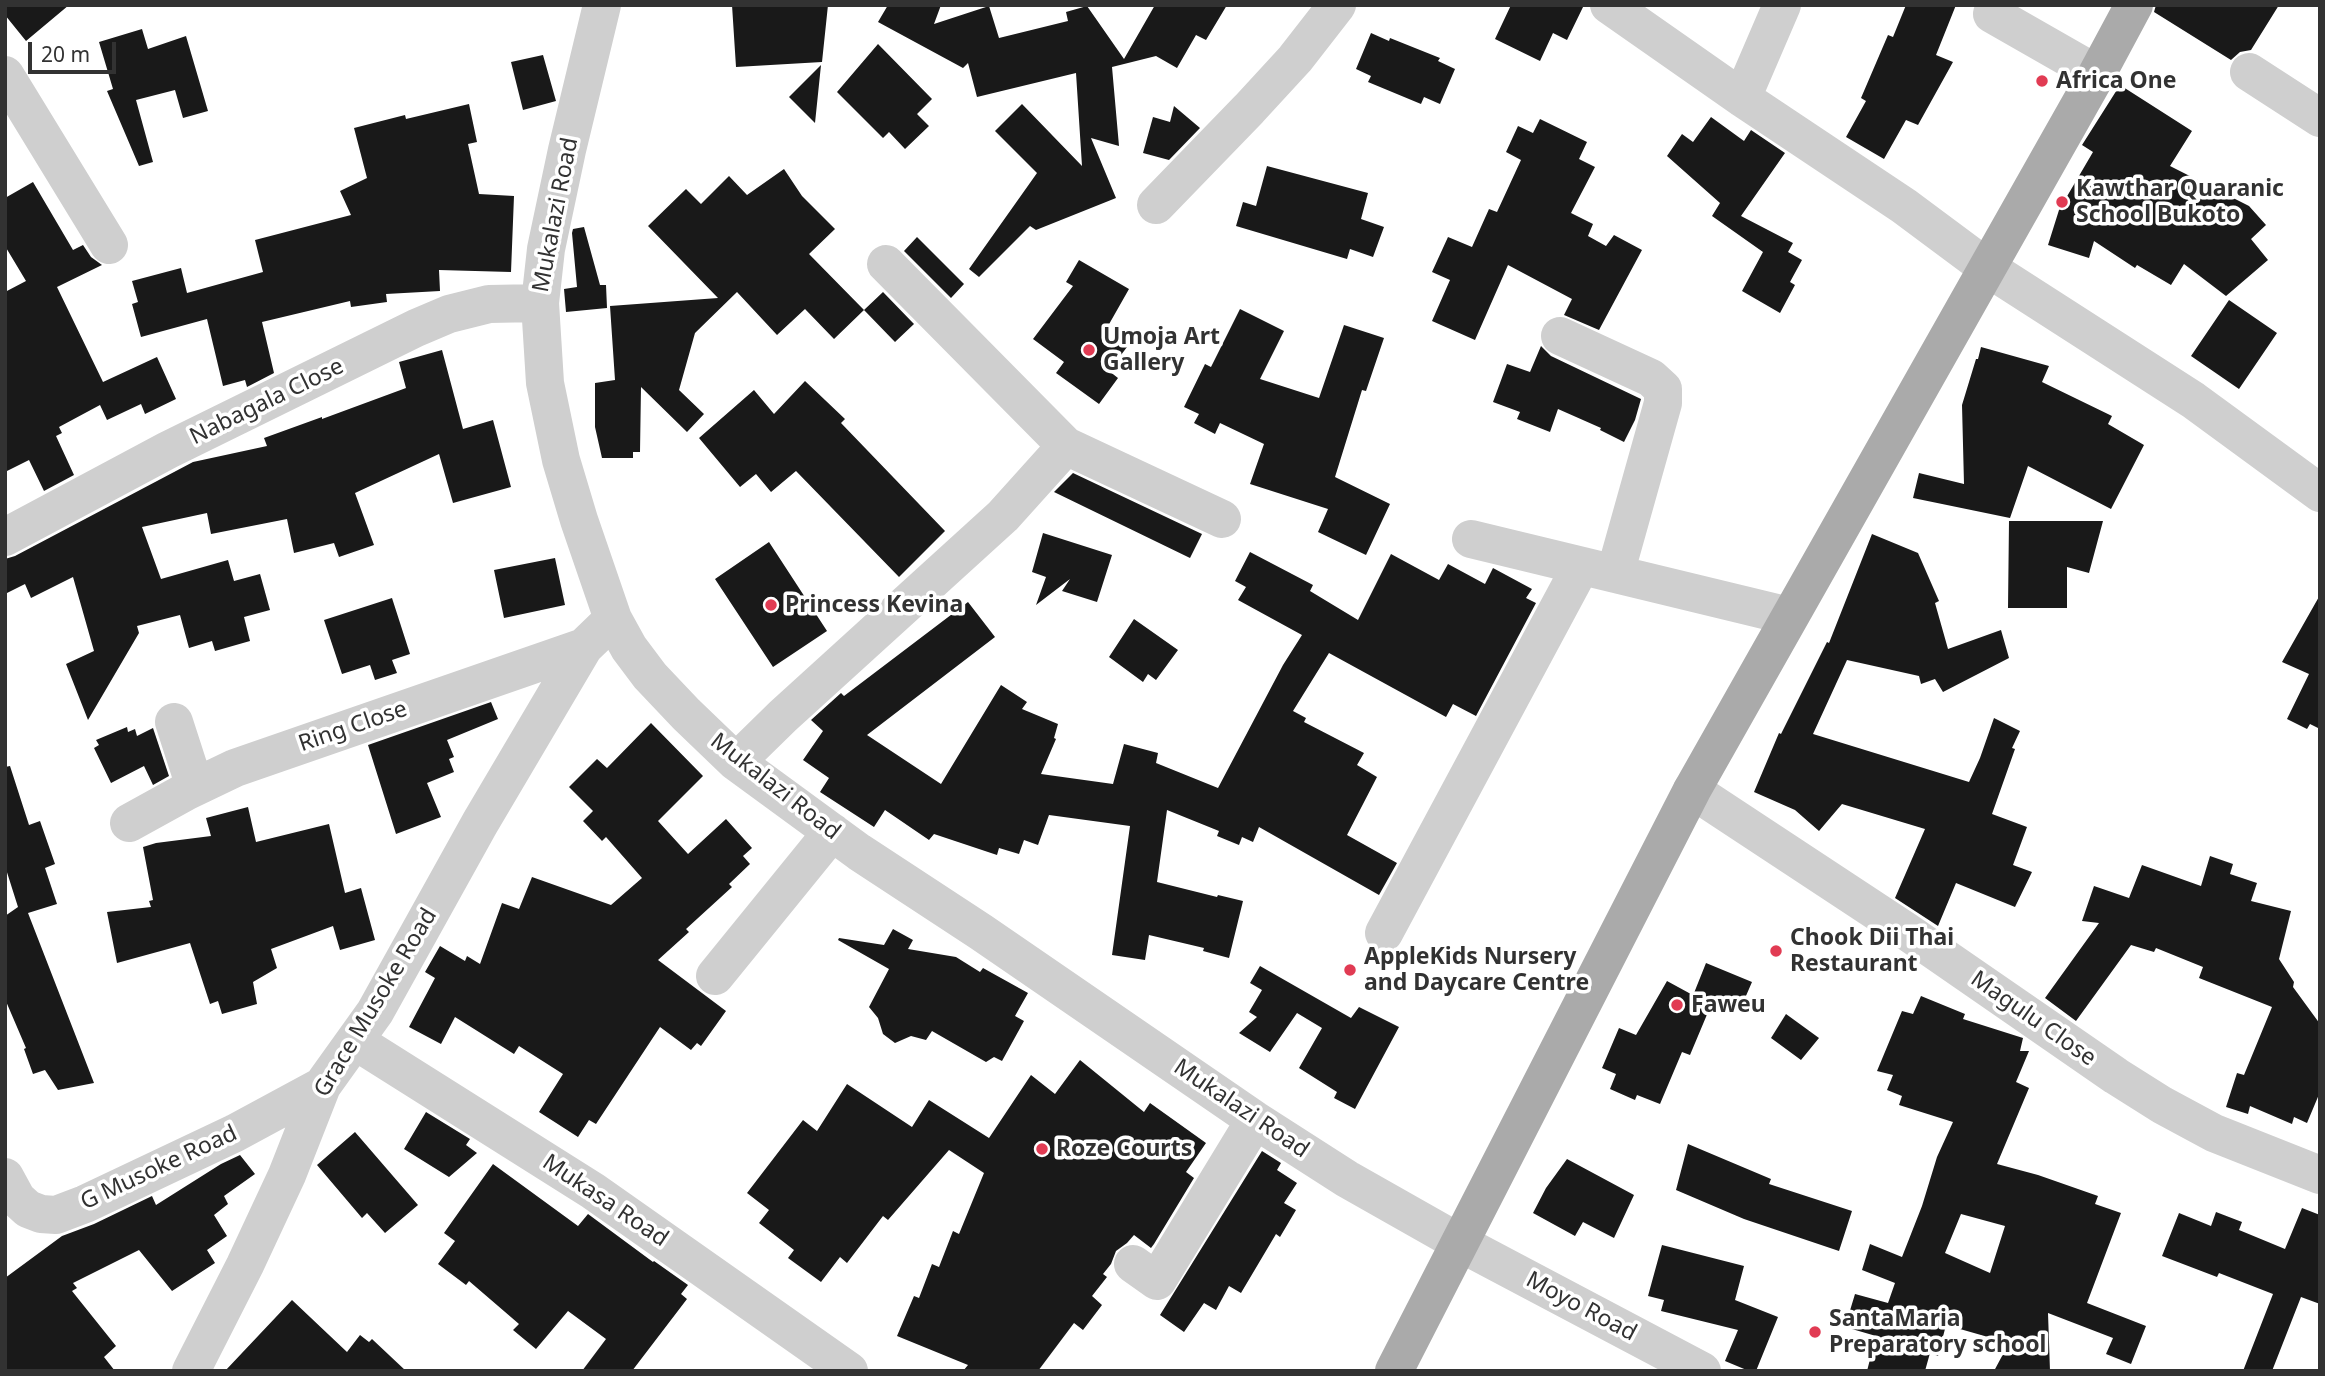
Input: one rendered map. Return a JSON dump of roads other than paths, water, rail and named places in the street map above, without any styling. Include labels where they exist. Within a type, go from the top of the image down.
[{"type":"main road","points":[[1394,1371],[1692,790],[2134,5]]},
{"type":"street","name":"Mukalazi Road","points":[[602,5],[546,249],[540,303],[545,383],[561,460],[613,619],[629,648],[650,676],[686,715],[736,762],[832,832],[1255,1121],[1347,1179],[1460,1242]]},
{"type":"street","points":[[1156,205],[1295,59],[1337,5]]},
{"type":"street","points":[[1609,5],[1904,206],[1986,267],[2193,400],[2320,493]]},
{"type":"street","points":[[1742,98],[1782,5]]},
{"type":"street","points":[[1993,14],[2097,74]]},
{"type":"street","points":[[2249,72],[2320,118]]},
{"type":"street","points":[[5,75],[15,114],[50,145],[109,245]]},
{"type":"street","points":[[886,264],[1066,446],[1222,519]]},
{"type":"street","name":"Nabagala Close","points":[[5,537],[167,450],[416,328],[449,314],[489,304],[540,303]]},
{"type":"street","points":[[1384,933],[1598,570],[1663,403],[1663,389],[1651,378],[1560,336]]},
{"type":"street","points":[[736,762],[1003,516],[1066,446]]},
{"type":"street","points":[[1471,539],[1789,616]]},
{"type":"street","name":"Grace Musoke Road","points":[[191,1370],[282,1186],[322,1086],[400,971],[480,823],[584,647],[613,619]]},
{"type":"street","name":"Ring Close","points":[[129,823],[195,787],[261,759],[584,647]]},
{"type":"street","points":[[174,722],[195,787]]},
{"type":"street","name":"Magulu Close","points":[[1692,790],[2162,1105],[2214,1133],[2320,1175]]},
{"type":"street","points":[[715,976],[832,832]]},
{"type":"street","name":"Mukasa Road","points":[[355,1041],[593,1191],[849,1371]]},
{"type":"street","name":"G Musoke Road","points":[[7,1183],[17,1199],[28,1209],[41,1214],[56,1215],[235,1133],[322,1086]]},
{"type":"street","points":[[1133,1264],[1157,1281],[1255,1121]]},
{"type":"street","name":"Moyo Road","points":[[1460,1242],[1702,1371]]},
{"type":"place","name":"Africa One","points":[[2042,81]]},
{"type":"place","name":"Kawthar Quaranic School Bukoto","points":[[2062,202]]},
{"type":"place","name":"Umoja Art Gallery","points":[[1089,350]]},
{"type":"place","name":"Princess Kevina","points":[[771,605]]},
{"type":"place","name":"Chook Dii Thai Restaurant","points":[[1776,951]]},
{"type":"place","name":"AppleKids Nursery and Daycare Centre","points":[[1350,970]]},
{"type":"place","name":"Faweu","points":[[1677,1005]]},
{"type":"place","name":"Roze Courts","points":[[1042,1149]]},
{"type":"place","name":"SantaMaria Preparatory school","points":[[1815,1332]]}]
